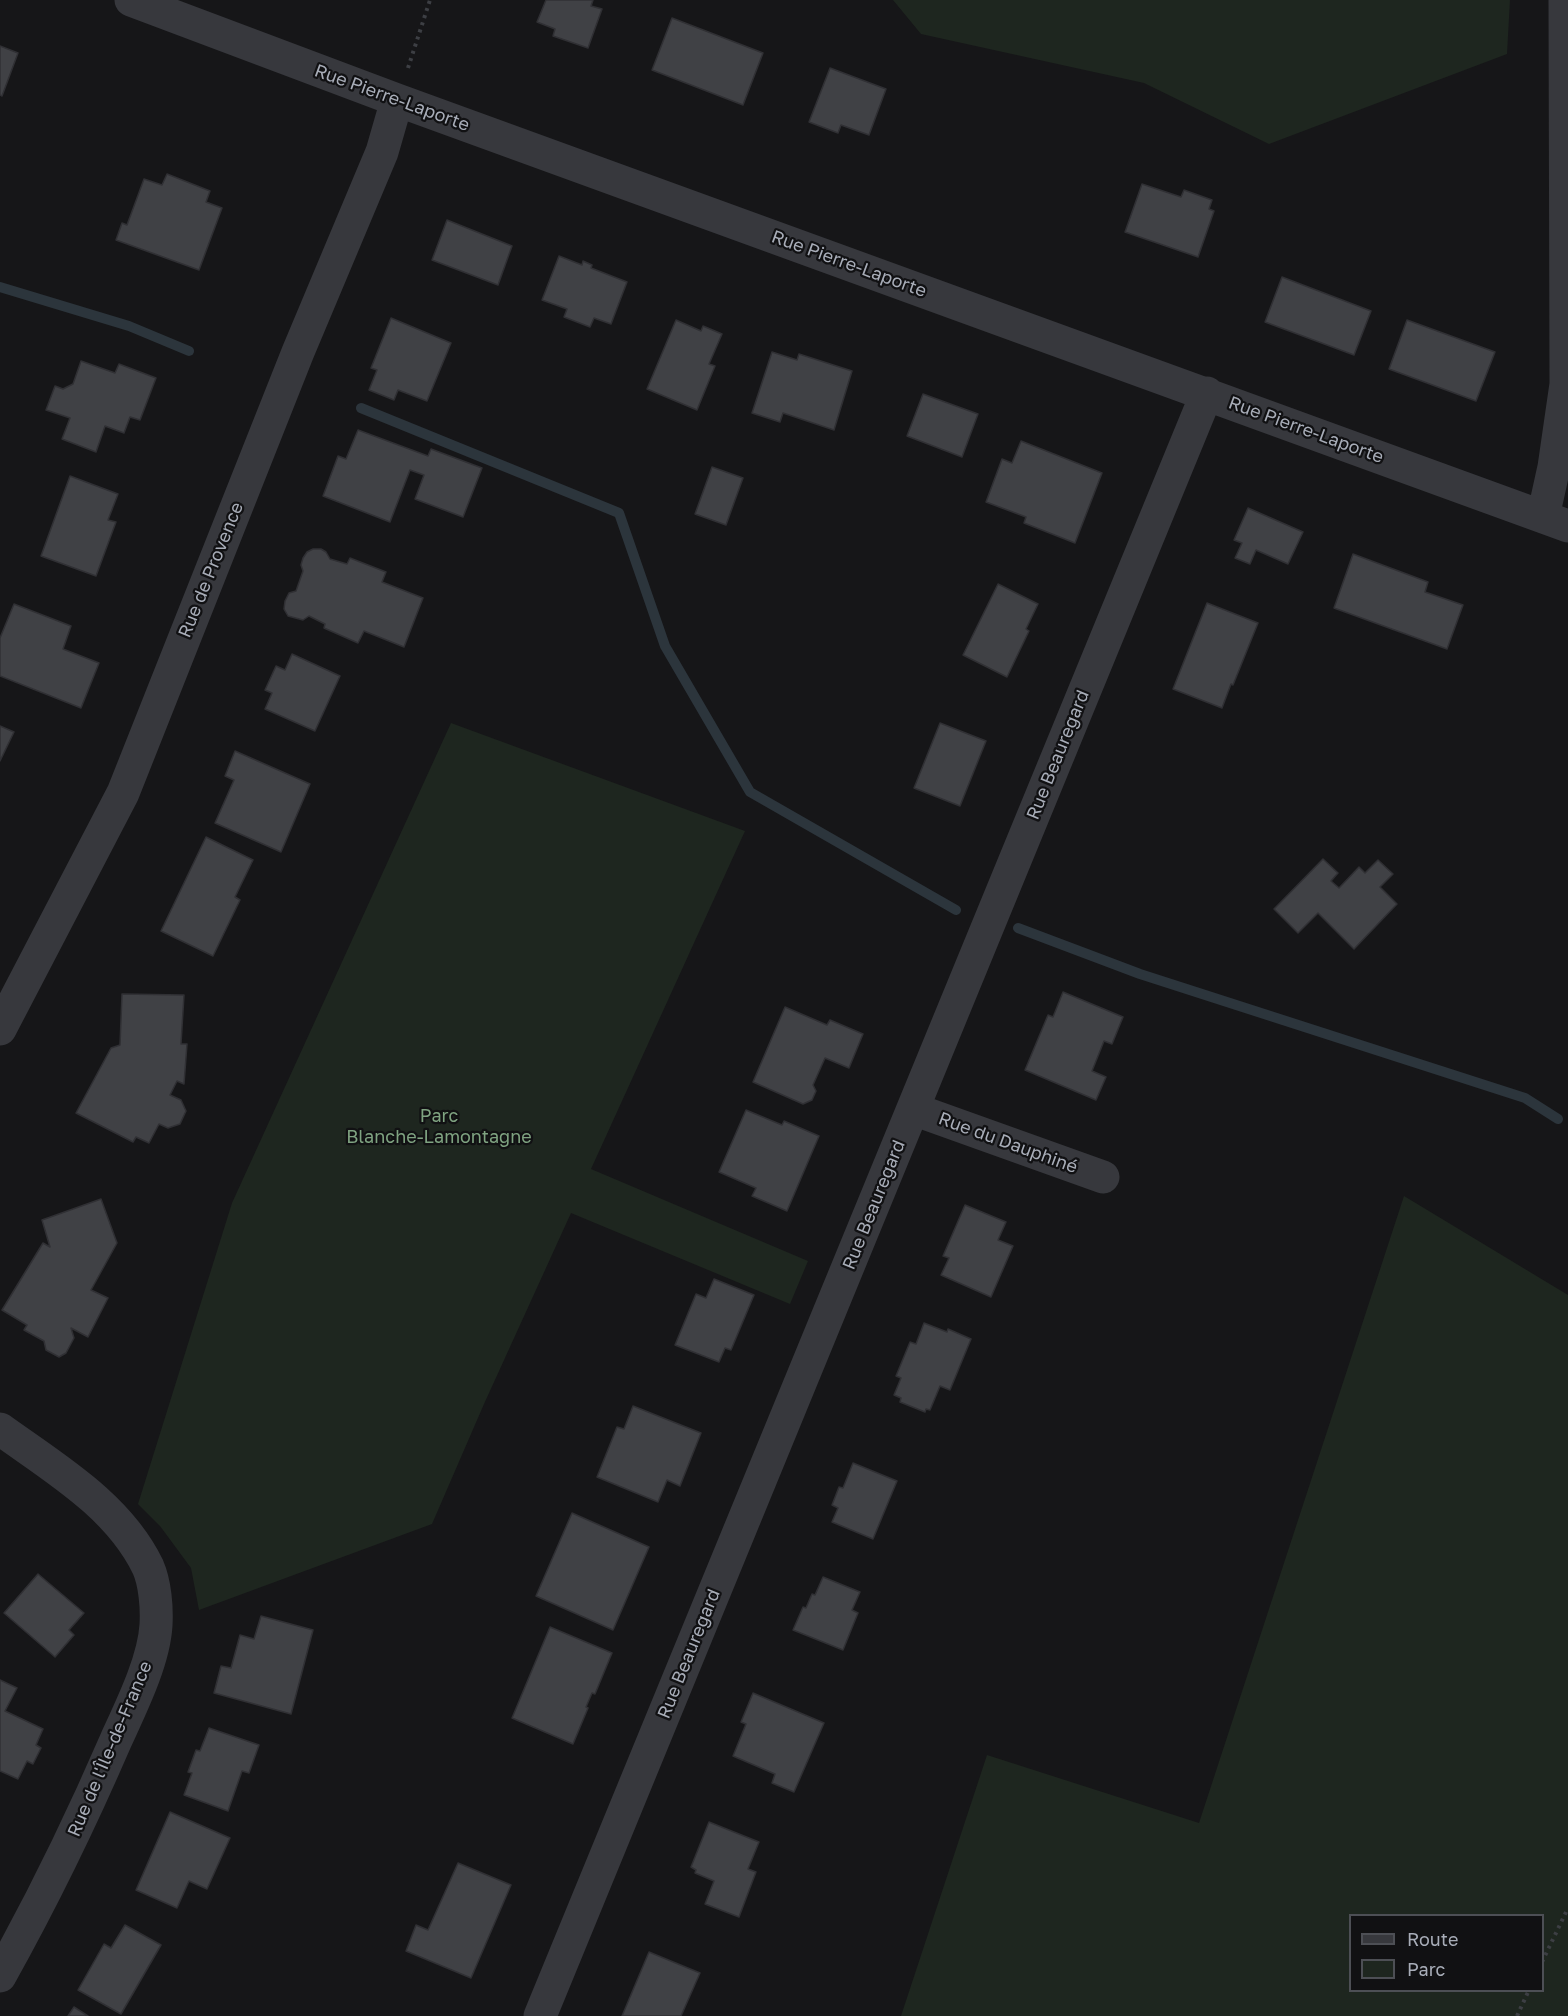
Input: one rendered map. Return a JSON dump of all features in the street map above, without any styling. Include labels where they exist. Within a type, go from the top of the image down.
[{"type":"street","name":"Rue Pierre-Laporte","points":[[131,0],[397,100],[1555,521]]},
{"type":"street","points":[[1555,521],[1554,467],[1566,384],[1565,0]]},
{"type":"street","name":"Rue de Provence","points":[[0,1029],[123,793],[294,363],[382,152],[397,100]]},
{"type":"street","name":"Rue Beauregard","points":[[540,2016],[1208,393]]},
{"type":"street","name":"Rue du Dauphiné","points":[[913,1109],[1103,1177]]},
{"type":"street","name":"Rue de l'Île-de-France","points":[[0,1429],[89,1494],[128,1534],[148,1567],[153,1582],[156,1625],[147,1667],[78,1827],[0,1976]]},
{"type":"path","points":[[397,100],[430,0]]},
{"type":"path","points":[[1544,1958],[1568,1908]]},
{"type":"path","points":[[1517,2016],[1528,1992]]},
{"type":"green space","points":[[893,0],[1510,0],[1507,54],[1269,144],[1144,83],[921,34]]},
{"type":"green space","name":"Parc Blanche-Lamontagne","points":[[451,723],[745,831],[591,1169],[808,1261],[790,1304],[571,1213],[432,1524],[199,1610],[191,1568],[160,1526],[138,1504],[232,1203]]},
{"type":"green space","points":[[1404,1196],[1568,1295],[1568,2016],[901,2016],[987,1755],[1199,1823]]},
{"type":"building","points":[[546,0],[593,0],[591,6],[602,9],[588,48],[553,36],[555,29],[537,22]]},
{"type":"building","points":[[672,18],[763,53],[743,105],[652,70]]},
{"type":"building","points":[[0,46],[18,53],[2,96],[0,95]]},
{"type":"building","points":[[830,68],[886,89],[869,135],[841,125],[838,133],[809,122]]},
{"type":"building","points":[[167,174],[210,191],[206,202],[222,208],[199,270],[116,240],[122,223],[127,225],[144,179],[162,185]]},
{"type":"building","points":[[1142,184],[1181,197],[1184,190],[1212,200],[1209,209],[1214,211],[1198,257],[1125,232]]},
{"type":"building","points":[[447,220],[512,246],[498,285],[432,260]]},
{"type":"building","points":[[559,256],[582,265],[583,261],[592,265],[591,268],[627,282],[611,324],[594,318],[590,327],[564,317],[567,309],[542,300]]},
{"type":"building","points":[[1282,277],[1371,311],[1354,355],[1265,322]]},
{"type":"building","points":[[391,318],[451,343],[427,401],[398,390],[394,400],[369,390],[377,370],[371,368]]},
{"type":"building","points":[[676,320],[701,331],[703,326],[722,334],[709,364],[715,366],[697,410],[647,389]]},
{"type":"building","points":[[1407,320],[1495,352],[1476,401],[1389,369]]},
{"type":"building","points":[[772,352],[797,360],[799,354],[852,371],[834,430],[783,413],[780,422],[752,413]]},
{"type":"building","points":[[81,361],[115,373],[119,364],[156,378],[140,420],[130,417],[124,433],[105,426],[96,452],[62,439],[70,418],[46,410],[55,386],[63,389],[73,384]]},
{"type":"building","points":[[923,394],[978,414],[962,457],[907,436]]},
{"type":"building","points":[[358,430],[428,456],[431,449],[482,468],[463,517],[415,499],[424,475],[410,470],[390,522],[323,496],[338,456],[346,459]]},
{"type":"building","points":[[1021,441],[1102,473],[1075,543],[1024,523],[1026,517],[986,502],[1002,459],[1012,463]]},
{"type":"building","points":[[712,467],[743,478],[726,525],[695,514]]},
{"type":"building","points":[[70,476],[118,494],[108,520],[116,522],[96,576],[41,556]]},
{"type":"building","points":[[1248,508],[1303,532],[1288,564],[1256,550],[1250,564],[1235,558],[1242,543],[1234,540]]},
{"type":"building","points":[[313,549],[321,549],[330,559],[347,564],[350,558],[386,572],[382,582],[423,598],[404,647],[364,631],[358,643],[324,628],[325,624],[309,616],[303,620],[288,616],[284,609],[285,601],[289,593],[296,591],[303,571],[301,565],[303,558]]},
{"type":"building","points":[[1353,554],[1428,582],[1425,592],[1463,605],[1447,649],[1334,608]]},
{"type":"building","points":[[998,584],[1038,604],[1026,629],[1029,631],[1007,677],[963,655]]},
{"type":"building","points":[[1207,603],[1258,623],[1222,708],[1173,689]]},
{"type":"building","points":[[14,604],[71,626],[63,649],[99,663],[81,708],[0,676],[0,638]]},
{"type":"building","points":[[292,654],[340,676],[315,731],[265,709],[272,693],[265,690],[276,666],[285,670]]},
{"type":"building","points":[[940,723],[986,741],[960,806],[914,788]]},
{"type":"building","points":[[0,726],[14,732],[0,761]]},
{"type":"building","points":[[235,751],[310,784],[281,852],[215,823],[234,780],[225,776]]},
{"type":"building","points":[[206,837],[253,860],[235,897],[240,900],[213,956],[161,931]]},
{"type":"building","points":[[1323,859],[1338,873],[1331,881],[1339,888],[1359,867],[1365,873],[1378,860],[1393,874],[1380,887],[1397,904],[1354,949],[1318,913],[1298,933],[1274,909]]},
{"type":"building","points":[[1063,992],[1123,1017],[1112,1044],[1104,1041],[1092,1071],[1106,1077],[1096,1100],[1025,1070],[1048,1015],[1053,1017]]},
{"type":"building","points":[[122,994],[184,995],[181,1044],[187,1044],[184,1084],[177,1081],[170,1095],[181,1100],[186,1111],[180,1124],[168,1128],[159,1124],[149,1143],[136,1137],[133,1142],[76,1113],[111,1048],[120,1045]]},
{"type":"building","points":[[785,1007],[827,1025],[830,1020],[863,1034],[849,1068],[825,1058],[813,1085],[816,1091],[812,1100],[803,1104],[753,1082]]},
{"type":"building","points":[[746,1110],[782,1125],[784,1121],[819,1136],[787,1211],[752,1196],[756,1188],[719,1172]]},
{"type":"building","points":[[101,1199],[117,1243],[91,1290],[108,1298],[88,1337],[71,1328],[74,1338],[66,1353],[59,1357],[46,1350],[44,1341],[24,1330],[27,1325],[2,1310],[43,1243],[50,1247],[42,1220]]},
{"type":"building","points":[[965,1205],[1006,1222],[998,1240],[1013,1246],[991,1297],[941,1275],[949,1258],[943,1256]]},
{"type":"building","points":[[714,1279],[754,1295],[731,1350],[725,1348],[719,1362],[675,1345],[696,1294],[706,1298]]},
{"type":"building","points":[[924,1323],[947,1332],[948,1329],[971,1339],[950,1390],[940,1386],[930,1410],[926,1409],[925,1412],[900,1402],[901,1398],[894,1395],[901,1378],[896,1376],[910,1342],[916,1344]]},
{"type":"building","points":[[633,1406],[701,1433],[680,1486],[667,1480],[658,1502],[597,1477],[617,1427],[624,1429]]},
{"type":"building","points":[[853,1463],[897,1481],[873,1539],[832,1522],[838,1508],[832,1505],[839,1487],[843,1488]]},
{"type":"building","points":[[572,1513],[649,1547],[613,1630],[536,1596]]},
{"type":"building","points":[[38,1574],[84,1613],[69,1630],[74,1635],[55,1657],[4,1613]]},
{"type":"building","points":[[823,1577],[860,1592],[852,1610],[858,1613],[843,1650],[793,1630],[803,1607],[806,1608],[812,1594],[815,1595]]},
{"type":"building","points":[[261,1616],[313,1630],[291,1714],[214,1693],[221,1666],[231,1668],[240,1635],[254,1639]]},
{"type":"building","points":[[550,1627],[612,1653],[595,1694],[592,1693],[586,1707],[588,1708],[573,1744],[512,1718]]},
{"type":"building","points":[[0,1680],[17,1688],[5,1711],[43,1729],[36,1745],[41,1748],[33,1764],[27,1761],[18,1779],[0,1771]]},
{"type":"building","points":[[753,1693],[824,1723],[794,1792],[772,1783],[775,1774],[733,1756],[746,1724],[741,1722]]},
{"type":"building","points":[[209,1728],[259,1745],[249,1773],[242,1771],[228,1811],[184,1795],[192,1773],[188,1772],[196,1750],[200,1751]]},
{"type":"building","points":[[170,1812],[230,1838],[207,1889],[189,1881],[177,1908],[136,1890]]},
{"type":"building","points":[[709,1822],[759,1842],[748,1869],[756,1872],[739,1917],[705,1904],[714,1881],[695,1873],[696,1870],[691,1867]]},
{"type":"building","points":[[458,1863],[511,1885],[471,1978],[406,1951],[416,1925],[428,1930]]},
{"type":"building","points":[[125,1925],[161,1945],[121,2014],[78,1990],[104,1944],[111,1948]]},
{"type":"building","points":[[649,1952],[700,1973],[681,2016],[622,2016]]},
{"type":"building","points":[[74,2007],[88,2016],[68,2016]]},
{"type":"waterway","points":[[0,287],[129,326],[189,351]]},
{"type":"waterway","points":[[361,408],[619,513],[665,646],[750,792],[956,910]]},
{"type":"waterway","points":[[1018,928],[1140,974],[1525,1098],[1558,1119]]}]
